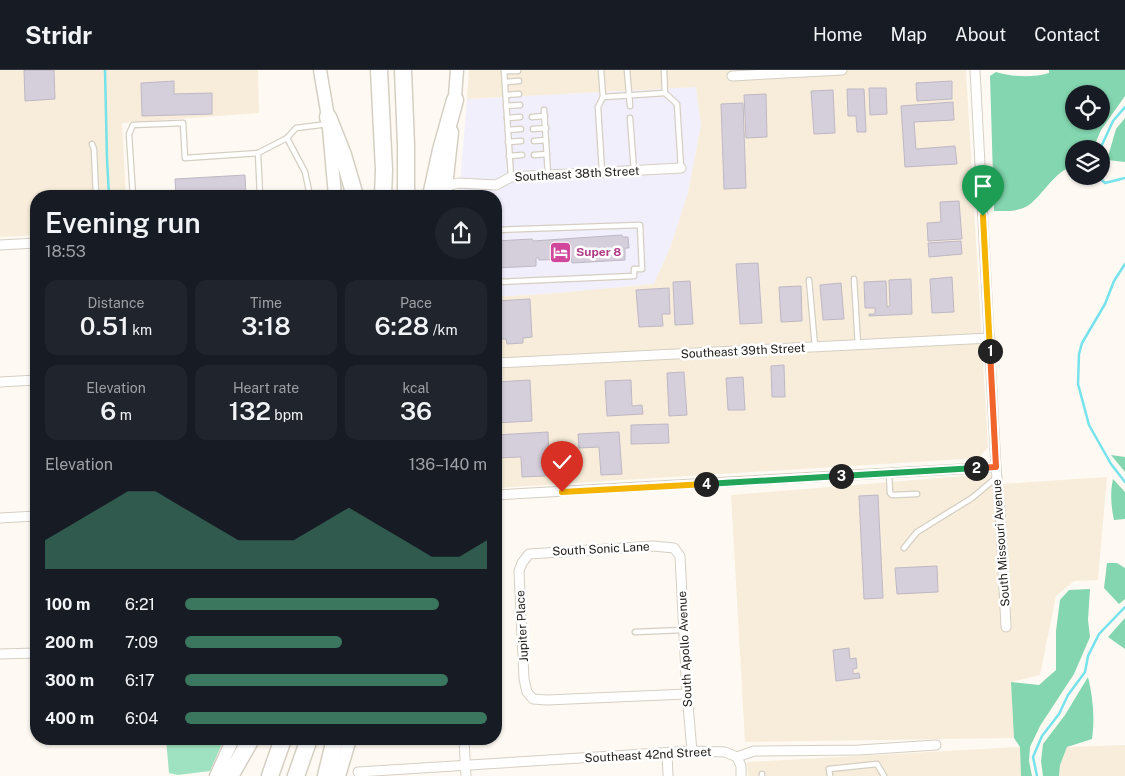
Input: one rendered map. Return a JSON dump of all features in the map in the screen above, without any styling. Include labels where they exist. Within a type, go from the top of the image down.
[{"type":"highway","points":[[379,70],[383,190]]},
{"type":"highway","points":[[403,70],[406,190]]},
{"type":"highway","points":[[432,190],[455,100]]},
{"type":"highway","points":[[328,120],[343,155],[352,190]]},
{"type":"highway","points":[[230,776],[248,745]]},
{"type":"highway","points":[[270,776],[281,745]]},
{"type":"highway","points":[[296,776],[307,745]]},
{"type":"highway","points":[[326,776],[334,745]]},
{"type":"main road","points":[[320,70],[328,120],[332,190]]},
{"type":"main road","points":[[446,190],[457,70]]},
{"type":"main road","points":[[216,776],[230,745]]},
{"type":"main road","points":[[340,776],[348,745]]},
{"type":"street","points":[[732,76],[842,70]]},
{"type":"street","name":"South Missouri Avenue","points":[[975,70],[1006,626]]},
{"type":"street","name":"Southeast 38th Street","points":[[448,190],[459,183],[496,186],[511,178],[681,168]]},
{"type":"street","points":[[0,245],[30,243]]},
{"type":"street","name":"Southeast 39th Street","points":[[502,363],[990,338]]},
{"type":"street","points":[[0,382],[30,380]]},
{"type":"street","points":[[502,495],[996,467]]},
{"type":"street","points":[[0,518],[30,516]]},
{"type":"street","name":"South Sonic Lane","points":[[528,554],[653,546],[674,548]]},
{"type":"street","name":"South Apollo Avenue","points":[[674,548],[680,556],[692,751]]},
{"type":"street","name":"Jupiter Place","points":[[528,554],[519,571],[524,679],[527,692],[533,699],[687,694]]},
{"type":"street","points":[[0,654],[30,652]]},
{"type":"street","points":[[464,745],[466,776]]},
{"type":"street","name":"Southeast 42nd Street","points":[[358,772],[692,751],[725,752],[737,757],[754,751],[859,750],[936,745]]},
{"type":"street","points":[[667,754],[668,776]]},
{"type":"street","points":[[737,757],[741,776]]},
{"type":"lane","points":[[601,70],[603,97],[598,107],[602,172]]},
{"type":"lane","points":[[627,70],[630,106]]},
{"type":"lane","points":[[664,70],[665,94]]},
{"type":"lane","points":[[511,178],[504,71],[518,71]]},
{"type":"lane","points":[[505,82],[519,81]]},
{"type":"lane","points":[[506,95],[519,94]]},
{"type":"lane","points":[[603,97],[665,94],[677,104],[681,168]]},
{"type":"lane","points":[[506,106],[520,105]]},
{"type":"lane","points":[[544,110],[548,175]]},
{"type":"lane","points":[[532,116],[545,116]]},
{"type":"lane","points":[[507,118],[520,117]]},
{"type":"lane","points":[[630,118],[634,171]]},
{"type":"lane","points":[[133,190],[128,134],[133,125],[183,123],[185,158],[258,153],[287,138],[296,128],[328,120]]},
{"type":"lane","points":[[533,129],[546,128]]},
{"type":"lane","points":[[508,130],[521,130]]},
{"type":"lane","points":[[287,138],[305,172],[309,190]]},
{"type":"lane","points":[[534,141],[546,140]]},
{"type":"lane","points":[[508,142],[521,141]]},
{"type":"lane","points":[[92,144],[94,149],[96,190]]},
{"type":"lane","points":[[258,153],[260,190]]},
{"type":"lane","points":[[534,155],[547,154]]},
{"type":"lane","points":[[509,156],[522,156]]},
{"type":"lane","points":[[502,230],[640,225],[642,269],[634,270],[634,276],[502,282]]},
{"type":"lane","points":[[854,278],[858,345]]},
{"type":"lane","points":[[809,280],[815,347]]},
{"type":"lane","points":[[889,474],[890,494],[918,494]]},
{"type":"lane","points":[[904,548],[917,532],[972,498],[997,477]]},
{"type":"lane","points":[[635,632],[684,630]]},
{"type":"lane","points":[[830,776],[829,769],[877,764],[884,776]]},
{"type":"shaded area","points":[[0,70],[258,70],[259,113],[122,123],[126,190],[30,190],[30,235],[0,237]]},
{"type":"shaded area","points":[[469,70],[966,70],[988,447],[979,458],[502,488],[502,297],[654,284],[671,246],[688,193],[701,125],[696,87],[467,99]]},
{"type":"shaded area","points":[[696,87],[701,125],[688,193],[671,246],[654,284],[502,297],[502,190],[459,190],[467,99]]},
{"type":"shaded area","points":[[989,474],[1001,484],[1107,477],[1098,580],[1074,581],[1056,596],[1040,675],[1011,682],[1014,738],[745,742],[731,495]]},
{"type":"shaded area","points":[[1125,745],[1125,776],[1059,776],[1060,765],[1067,747]]},
{"type":"shaded area","points":[[1020,747],[1021,776],[748,776],[747,762]]},
{"type":"green space","points":[[1049,70],[1125,70],[1125,96],[1110,117],[1110,85],[1065,85],[1065,130],[1101,130],[1097,140],[1065,140],[1065,170],[1029,205],[1012,211],[994,211],[990,76],[996,72],[1009,75],[1036,76],[1049,73]]},
{"type":"green space","points":[[1125,118],[1125,162],[1110,160],[1110,150],[1116,129]]},
{"type":"green space","points":[[1111,455],[1125,457],[1125,472]]},
{"type":"green space","points":[[1113,479],[1125,492],[1125,519],[1114,520],[1111,499]]},
{"type":"green space","points":[[1107,563],[1117,563],[1125,568],[1125,599],[1119,604],[1104,588]]},
{"type":"green space","points":[[1090,589],[1088,620],[1090,637],[1074,674],[1040,726],[1030,747],[1029,761],[1032,776],[1021,776],[1020,747],[1014,738],[1011,682],[1039,685],[1056,670],[1056,631],[1060,600],[1069,590]]},
{"type":"green space","points":[[1125,618],[1125,649],[1108,637]]},
{"type":"green space","points":[[1088,677],[1093,708],[1092,739],[1067,747],[1060,765],[1059,776],[1043,776],[1041,761],[1043,744],[1065,715]]},
{"type":"green space","points":[[167,745],[221,745],[210,771],[178,775],[169,773]]},
{"type":"building","points":[[24,70],[54,70],[55,99],[25,101]]},
{"type":"building","points":[[174,81],[174,94],[212,93],[212,114],[142,116],[141,83]]},
{"type":"building","points":[[952,81],[952,99],[917,101],[916,83]]},
{"type":"building","points":[[869,88],[886,88],[887,114],[870,115]]},
{"type":"building","points":[[847,89],[864,89],[866,132],[857,132],[856,116],[848,116]]},
{"type":"building","points":[[833,90],[835,133],[814,134],[811,91]]},
{"type":"building","points":[[766,94],[767,137],[746,138],[744,95]]},
{"type":"building","points":[[953,102],[954,120],[914,122],[916,149],[955,146],[957,164],[905,167],[901,106]]},
{"type":"building","points":[[743,103],[746,188],[724,189],[721,104]]},
{"type":"building","points":[[245,175],[246,190],[176,190],[175,179]]},
{"type":"building","points":[[959,201],[962,239],[928,241],[927,223],[941,222],[940,202]]},
{"type":"building","name":"Super 8","points":[[622,235],[622,237],[628,237],[629,248],[625,248],[625,260],[572,263],[571,256],[566,256],[566,259],[539,260],[539,258],[536,258],[536,266],[502,268],[502,241],[532,239],[533,241]]},
{"type":"building","points":[[961,241],[962,254],[929,257],[928,243]]},
{"type":"building","points":[[758,263],[762,323],[740,324],[736,264]]},
{"type":"building","points":[[952,277],[954,312],[932,313],[930,279]]},
{"type":"building","points":[[911,279],[912,314],[869,316],[869,314],[875,314],[875,308],[865,308],[864,282],[886,281],[887,307],[890,306],[889,280]]},
{"type":"building","points":[[690,281],[693,324],[675,325],[673,282]]},
{"type":"building","points":[[841,283],[844,319],[823,320],[820,285]]},
{"type":"building","points":[[801,286],[802,321],[781,322],[779,287]]},
{"type":"building","points":[[669,288],[670,314],[662,314],[663,326],[639,327],[636,290]]},
{"type":"building","points":[[530,299],[532,337],[523,338],[523,343],[507,344],[506,339],[502,339],[502,301]]},
{"type":"building","points":[[784,365],[785,397],[772,397],[771,366]]},
{"type":"building","points":[[684,372],[687,415],[669,416],[667,373]]},
{"type":"building","points":[[743,377],[745,410],[728,410],[726,378]]},
{"type":"building","points":[[530,380],[532,421],[502,423],[502,382]]},
{"type":"building","points":[[631,380],[632,406],[642,405],[643,414],[607,416],[605,381]]},
{"type":"building","points":[[668,424],[669,443],[631,444],[631,425]]},
{"type":"building","points":[[548,432],[549,462],[563,461],[564,475],[522,477],[521,457],[502,458],[502,435]]},
{"type":"building","points":[[619,432],[622,474],[601,475],[599,447],[579,448],[578,434]]},
{"type":"building","points":[[878,495],[883,598],[864,599],[859,496]]},
{"type":"building","points":[[937,566],[938,592],[897,594],[895,568]]},
{"type":"building","points":[[849,648],[850,659],[856,658],[857,668],[853,669],[853,674],[859,673],[860,678],[836,681],[833,650]]},
{"type":"waterway","points":[[105,70],[109,190]]},
{"type":"waterway","points":[[1104,140],[1113,121],[1125,107]]},
{"type":"waterway","points":[[1110,182],[1125,178]]},
{"type":"waterway","points":[[1125,264],[1114,281],[1105,304],[1082,343],[1079,354],[1078,384],[1089,425],[1111,464],[1125,482]]},
{"type":"waterway","points":[[1037,776],[1033,757],[1042,736],[1059,714],[1068,695],[1085,672],[1088,656],[1099,634],[1125,607]]},
{"type":"place","name":"Super 8","points":[[560,252]]},
{"type":"route","points":[[562,492],[996,467],[983,216]]}]
